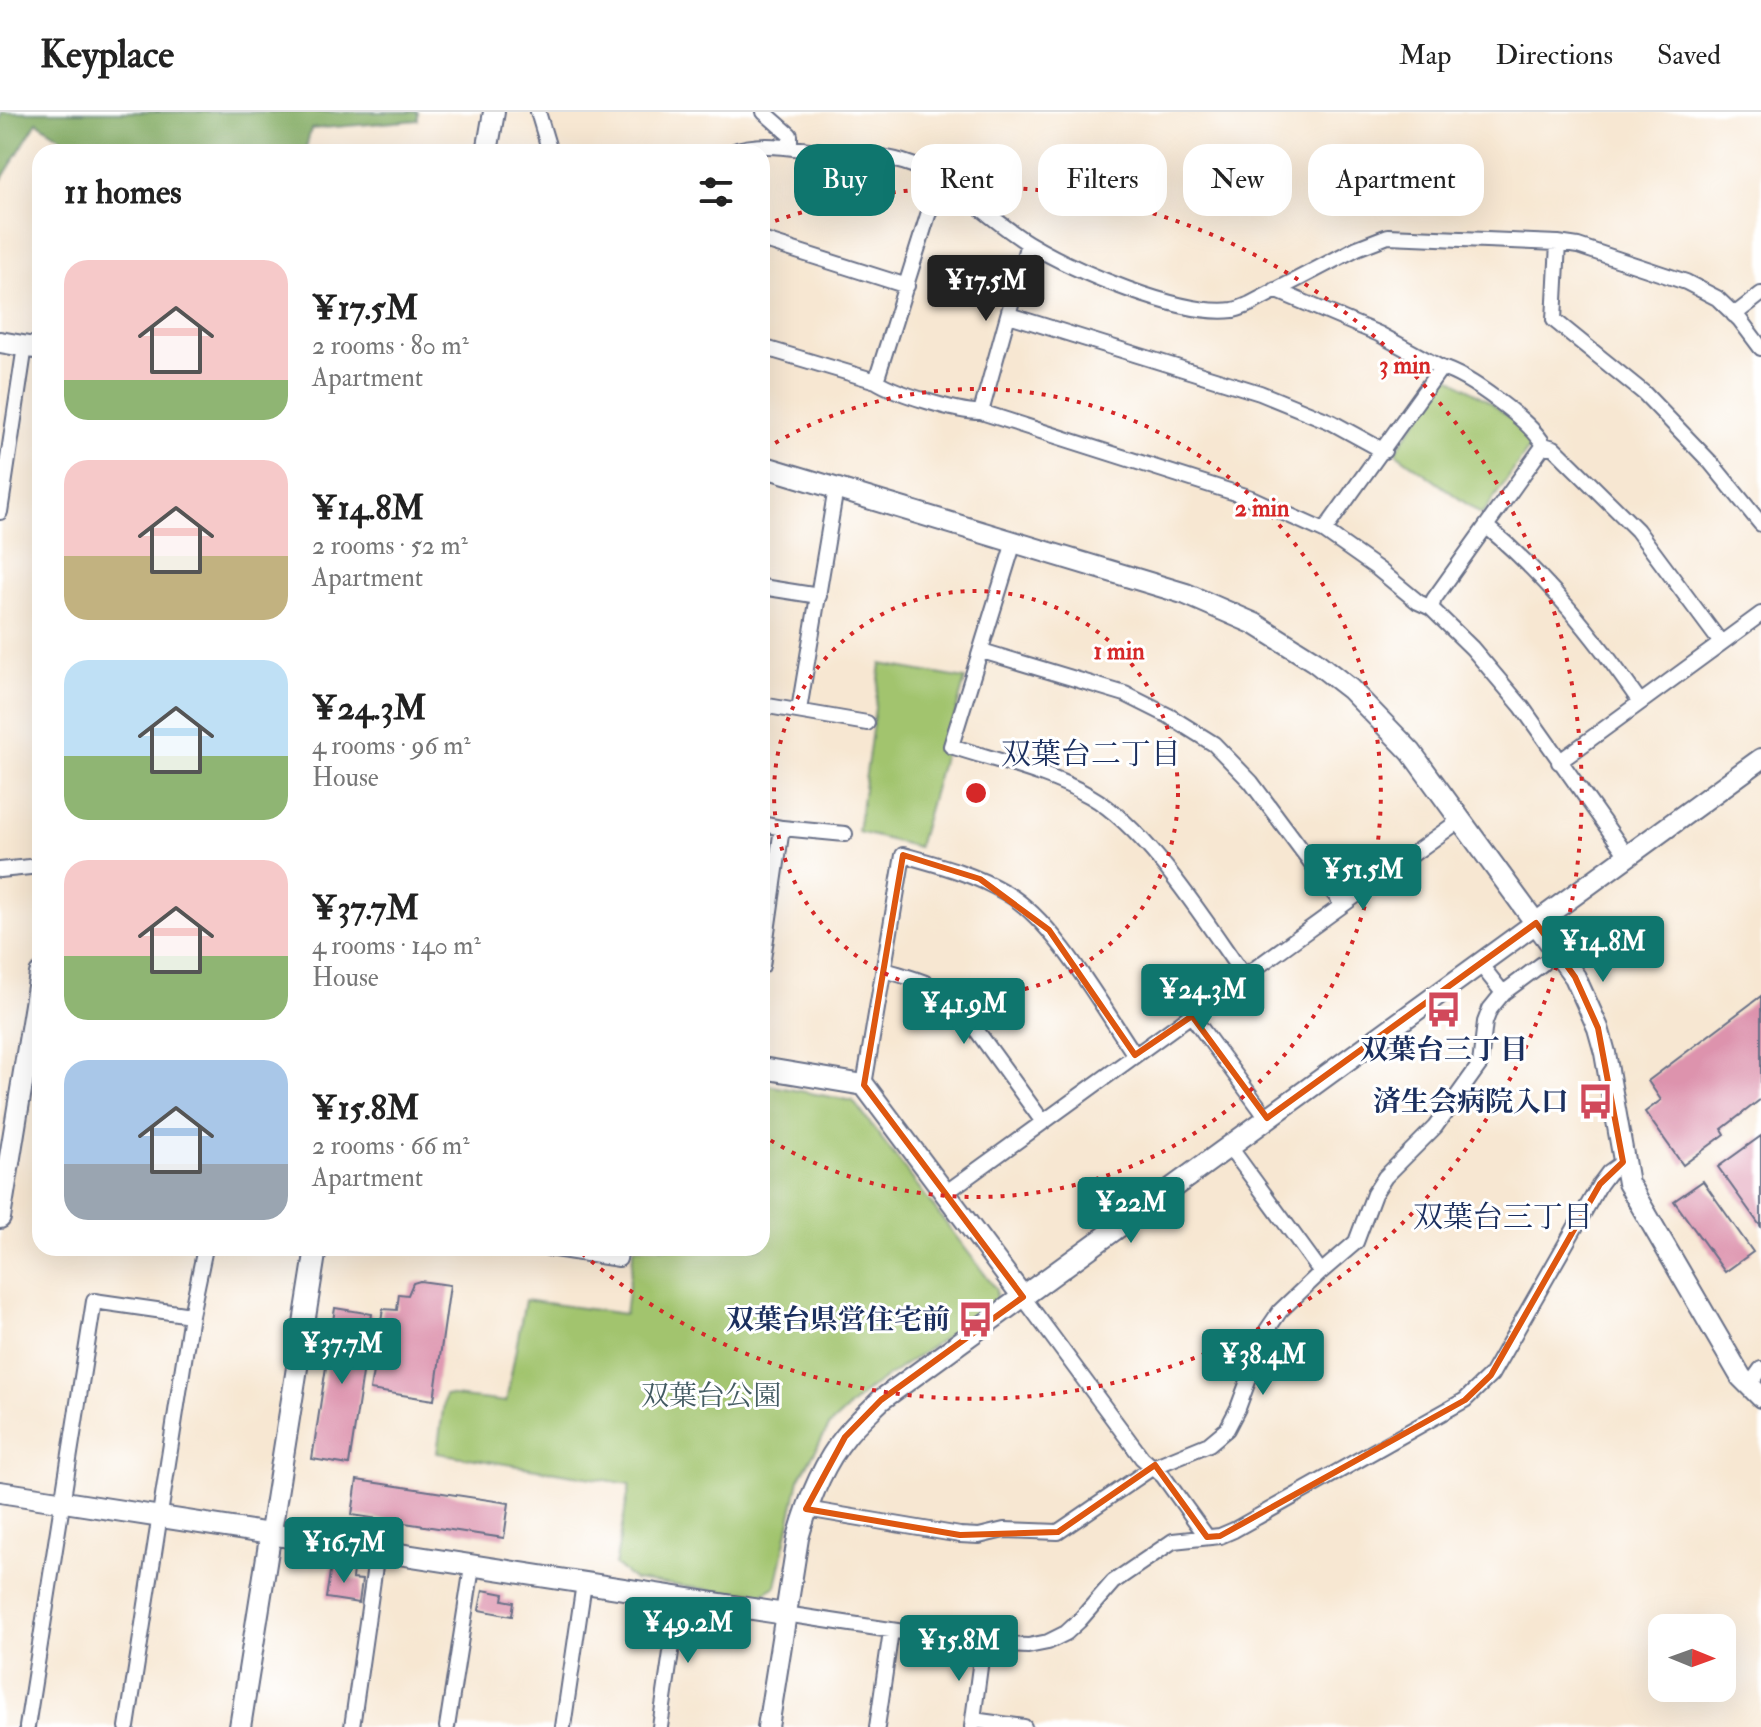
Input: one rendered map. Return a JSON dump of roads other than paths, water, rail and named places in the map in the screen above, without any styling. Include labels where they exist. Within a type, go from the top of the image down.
[{"type":"street","points":[[488,144],[494,112]]},
{"type":"street","points":[[538,112],[548,144]]},
{"type":"street","points":[[764,112],[790,135],[790,147]]},
{"type":"street","points":[[770,146],[882,157],[911,165]]},
{"type":"street","points":[[876,381],[928,216]]},
{"type":"street","points":[[990,216],[1028,243],[1091,274],[1168,302],[1202,309],[1233,310],[1250,304],[1357,248],[1388,236],[1578,246],[1686,282],[1717,298],[1761,348]]},
{"type":"street","points":[[770,243],[907,286]]},
{"type":"street","points":[[981,412],[1028,243]]},
{"type":"street","points":[[1558,243],[1554,320],[1644,393],[1711,463],[1761,524]]},
{"type":"street","points":[[1275,290],[1379,334],[1451,371],[1495,399],[1537,432],[1544,445],[1554,448],[1637,530],[1721,643]]},
{"type":"street","points":[[1734,315],[1761,294]]},
{"type":"street","points":[[1009,315],[1260,393],[1331,422],[1384,451]]},
{"type":"street","points":[[0,342],[32,348]]},
{"type":"street","points":[[770,349],[971,413],[981,412],[1251,498],[1324,531],[1418,602],[1431,608],[1472,648],[1522,707],[1628,857]]},
{"type":"street","points":[[0,512],[32,353]]},
{"type":"street","points":[[1324,531],[1441,368]]},
{"type":"street","points":[[1431,608],[1434,599],[1544,445]]},
{"type":"street","points":[[770,468],[1186,594],[1255,624],[1289,644],[1350,689],[1411,752],[1575,977],[1598,1028],[1609,1072],[1628,1183],[1725,1350],[1757,1384]]},
{"type":"street","points":[[799,710],[836,488]]},
{"type":"street","points":[[1486,526],[1519,553],[1568,606],[1640,702]]},
{"type":"street","points":[[1014,542],[951,746],[1090,796],[1120,819],[1162,863],[1244,976]]},
{"type":"street","points":[[770,588],[819,596]]},
{"type":"street","points":[[1559,762],[1761,614]]},
{"type":"street","points":[[982,651],[1125,694],[1214,744],[1251,782],[1342,904]]},
{"type":"street","points":[[770,706],[867,723]]},
{"type":"street","points":[[768,1727],[798,1538],[806,1509],[821,1476],[845,1437],[881,1400],[1761,759]]},
{"type":"street","points":[[944,1194],[1460,820]]},
{"type":"street","points":[[770,826],[845,834]]},
{"type":"street","points":[[770,902],[782,828]]},
{"type":"street","points":[[864,1085],[903,855],[951,868],[1010,894],[1049,930],[1135,1055]]},
{"type":"street","points":[[0,870],[32,867]]},
{"type":"street","points":[[1480,964],[1503,993]]},
{"type":"street","points":[[806,1509],[960,1535],[979,1536],[1004,1530],[1058,1532],[1153,1467],[1209,1444],[1227,1429],[1267,1330],[1280,1311],[1356,1242],[1379,1185],[1435,1127],[1480,1064],[1485,1022],[1490,1009],[1503,993],[1542,964]]},
{"type":"street","points":[[885,970],[930,984],[956,1002],[1043,1122]]},
{"type":"street","points":[[1192,1016],[1267,1118]]},
{"type":"street","points":[[1,1210],[32,1022]]},
{"type":"street","points":[[770,1069],[864,1085],[1142,1458],[1163,1476],[1207,1537]]},
{"type":"street","points":[[1229,1146],[1321,1272]]},
{"type":"street","points":[[0,1492],[891,1631],[983,1644],[1028,1646],[1048,1642],[1066,1633],[1079,1621],[1113,1582],[1173,1541],[1220,1536],[1234,1530],[1465,1400],[1491,1375],[1600,1184],[1609,1172],[1623,1162]]},
{"type":"street","points":[[127,1727],[191,1315],[203,1256]]},
{"type":"street","points":[[240,1727],[315,1256]]},
{"type":"street","points":[[600,1256],[619,1259],[620,1256]]},
{"type":"street","points":[[27,1727],[94,1301],[191,1315]]},
{"type":"street","points":[[352,1727],[377,1552]]},
{"type":"street","points":[[447,1727],[472,1567]]},
{"type":"street","points":[[563,1727],[584,1583]]},
{"type":"street","points":[[660,1727],[679,1598]]},
{"type":"street","points":[[877,1727],[891,1631]]},
{"type":"street","points":[[983,1644],[972,1724],[1024,1727]]},
{"type":"place","name":"双葉台三丁目","points":[[1444,1010]]},
{"type":"place","name":"済生会病院入口","points":[[1595,1102]]},
{"type":"place","name":"双葉台県営住宅前","points":[[976,1320]]},
{"type":"district","name":"双葉台二丁目","points":[[1091,754]]},
{"type":"district","name":"双葉台三丁目","points":[[1503,1217]]},
{"type":"park label","name":"双葉台公園","points":[[711,1396]]}]
